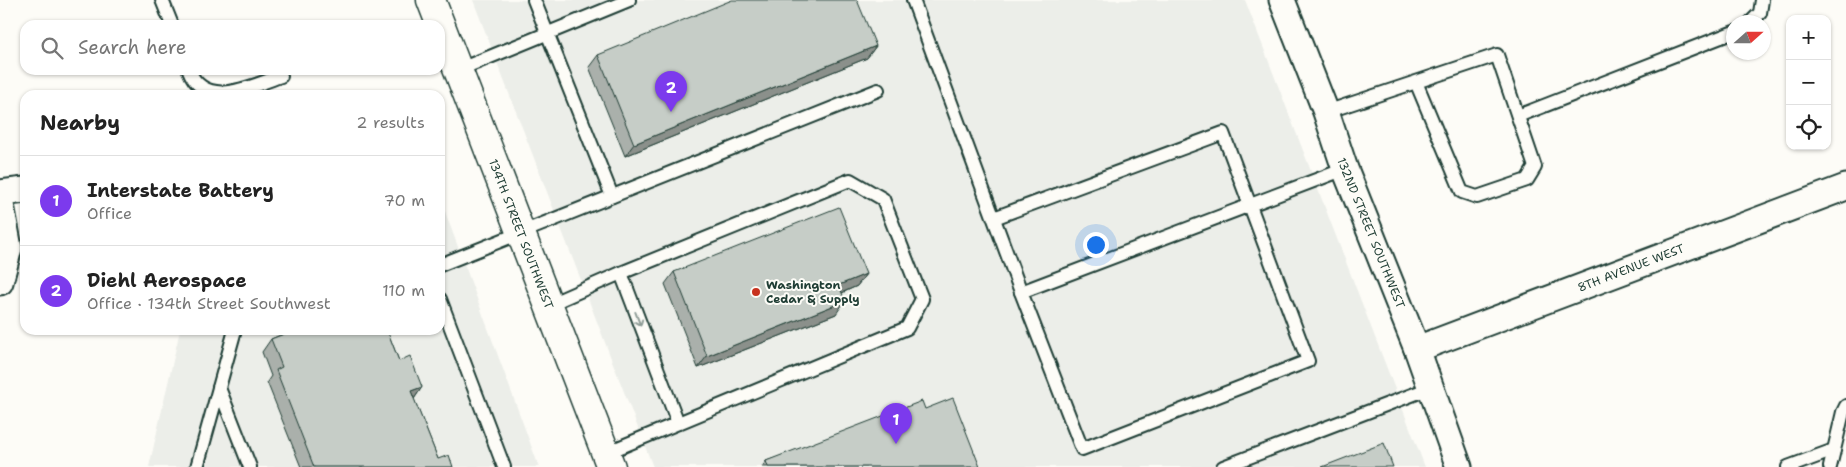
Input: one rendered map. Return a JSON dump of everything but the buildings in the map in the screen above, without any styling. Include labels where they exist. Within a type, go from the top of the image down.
[{"type":"street","name":"134TH STREET SOUTHWEST","points":[[431,0],[439,20]]},
{"type":"street","name":"132ND STREET SOUTHWEST","points":[[1282,0],[1326,112],[1344,169],[1417,349],[1459,467]]},
{"type":"street","name":"134TH STREET SOUTHWEST","points":[[445,36],[608,460]]},
{"type":"street","name":"8TH AVENUE WEST","points":[[1417,349],[1846,187]]},
{"type":"street","points":[[0,193],[20,191]]},
{"type":"street","points":[[0,198],[9,248],[0,282]]},
{"type":"lane","points":[[162,0],[170,20]]},
{"type":"lane","points":[[534,0],[612,196]]},
{"type":"lane","points":[[458,70],[629,0]]},
{"type":"lane","points":[[913,0],[1021,292],[1082,448],[1308,361],[1223,132],[994,218]]},
{"type":"lane","points":[[1758,15],[1762,0]]},
{"type":"lane","points":[[1518,116],[1726,35]]},
{"type":"lane","points":[[1326,112],[1416,82],[1497,55],[1535,167],[1527,180],[1477,197],[1462,192],[1416,82]]},
{"type":"lane","points":[[192,75],[196,83],[210,90]]},
{"type":"lane","points":[[240,90],[281,76]]},
{"type":"lane","points":[[445,263],[878,90]]},
{"type":"lane","points":[[1021,292],[1344,169]]},
{"type":"lane","points":[[548,305],[621,273],[850,180],[883,199],[922,299],[907,328],[678,423],[608,460]]},
{"type":"lane","points":[[621,273],[678,423]]},
{"type":"lane","points":[[445,312],[504,467]]},
{"type":"lane","points":[[197,467],[234,335]]},
{"type":"lane","points":[[219,388],[250,467]]},
{"type":"lane","points":[[1223,467],[1430,388]]},
{"type":"lane","points":[[1830,467],[1846,406]]},
{"type":"lane","points":[[1788,467],[1834,450]]},
{"type":"shaded area","points":[[473,0],[1245,0],[1425,467],[653,467]]},
{"type":"shaded area","points":[[445,212],[539,467],[149,467],[179,335],[445,335]]},
{"type":"place","name":"Diehl Aerospace","points":[[671,112]]},
{"type":"place","name":"Washington Cedar & Supply","points":[[756,292]]},
{"type":"place","name":"Interstate Battery","points":[[896,444]]}]
